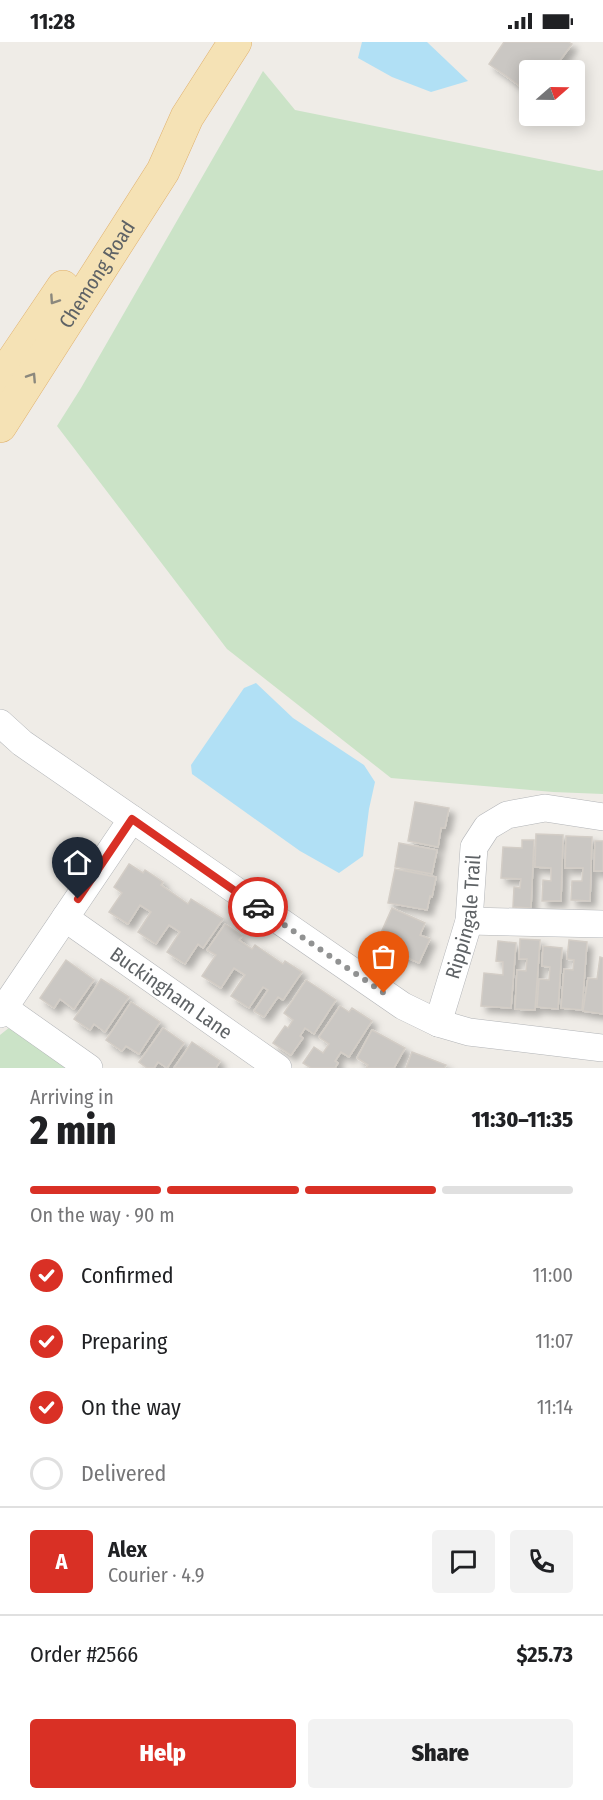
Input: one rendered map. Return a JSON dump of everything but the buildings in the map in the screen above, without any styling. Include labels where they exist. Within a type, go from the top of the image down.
[{"type":"main road","name":"Chemong Road","points":[[0,426],[164,171],[187,117],[236,42]]},
{"type":"main road","name":"Chemong Road","points":[[0,380],[168,131],[187,117]]},
{"type":"street","points":[[0,723],[11,743],[132,819],[403,1006],[438,1023],[469,1032],[603,1048]]},
{"type":"street","name":"Rippingale Trail","points":[[438,1023],[469,921],[474,847],[487,826],[507,815],[545,808],[603,817]]},
{"type":"street","points":[[89,1068],[2,1011],[132,819]]},
{"type":"street","name":"Buckingham Lane","points":[[65,918],[278,1068]]},
{"type":"street","points":[[469,921],[603,924]]},
{"type":"green space","points":[[263,71],[295,110],[603,170],[603,794],[391,778],[227,649],[57,426]]},
{"type":"green space","points":[[10,1027],[67,1068],[0,1068],[0,1035]]},
{"type":"water","points":[[362,42],[427,42],[468,81],[431,92],[392,77],[358,58]]},
{"type":"water","points":[[256,683],[293,718],[364,765],[375,782],[363,856],[339,873],[300,851],[192,774],[191,765],[244,688]]},
{"type":"way so far","points":[[258,907],[384,993]]},
{"type":"route","points":[[78,899],[132,819],[258,907]]}]
